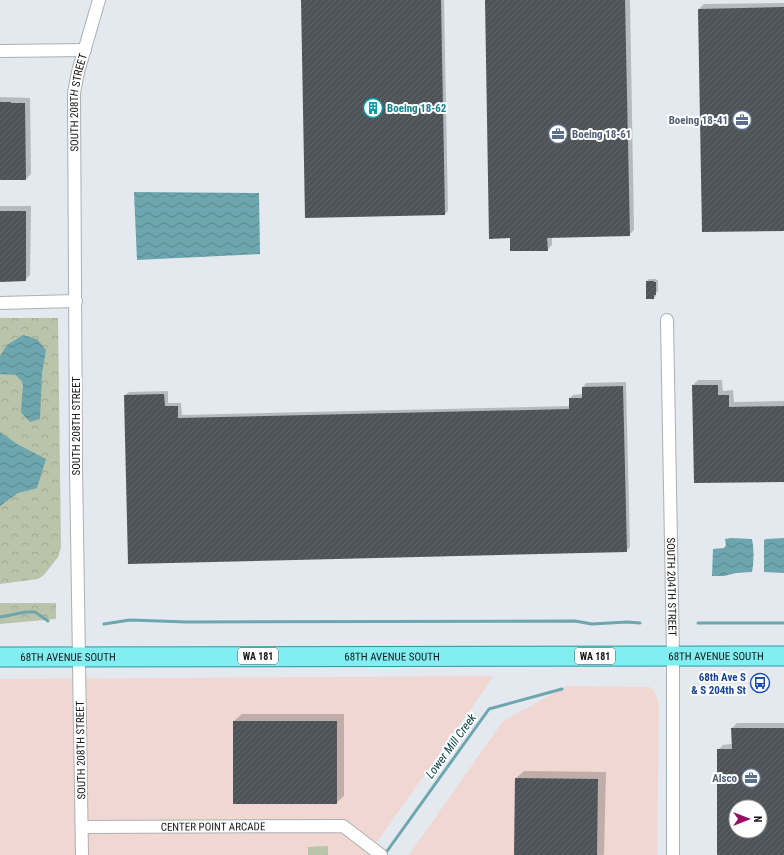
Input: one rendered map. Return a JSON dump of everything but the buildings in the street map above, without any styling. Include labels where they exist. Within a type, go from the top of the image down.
[{"type":"main road","name":"68TH AVENUE SOUTH","points":[[0,657],[784,656]]},
{"type":"street","name":"SOUTH 208TH STREET","points":[[82,855],[76,467],[74,93],[78,72],[99,0]]},
{"type":"street","points":[[0,51],[85,50]]},
{"type":"street","points":[[0,303],[76,301]]},
{"type":"street","name":"SOUTH 204TH STREET","points":[[667,320],[673,656],[673,855]]},
{"type":"street","name":"CENTER POINT ARCADE","points":[[82,827],[343,826],[380,855]]},
{"type":"shaded area","points":[[494,676],[368,855],[0,855],[0,679]]},
{"type":"shaded area","points":[[567,686],[650,687],[655,693],[659,704],[657,855],[409,855],[503,721]]},
{"type":"green space","points":[[0,318],[58,318],[61,547],[58,557],[44,575],[38,579],[0,584]]},
{"type":"green space","points":[[0,603],[56,603],[56,619],[0,624]]},
{"type":"green space","points":[[328,846],[328,855],[308,855],[308,847]]},
{"type":"water","points":[[134,192],[259,193],[260,254],[137,260]]},
{"type":"water","points":[[23,335],[37,339],[46,350],[42,374],[40,419],[30,422],[21,412],[23,383],[16,375],[0,374],[0,356],[7,345]]},
{"type":"water","points":[[0,432],[17,444],[46,459],[37,488],[18,493],[0,506]]},
{"type":"water","points":[[784,538],[784,573],[764,572],[764,540]]},
{"type":"water","points":[[725,539],[752,539],[754,556],[752,572],[712,576],[713,549],[724,548],[726,545]]},
{"type":"waterway","points":[[0,617],[26,612],[35,612],[48,621]]},
{"type":"waterway","points":[[104,624],[130,620],[187,622],[575,621],[592,624],[627,622],[640,623]]},
{"type":"waterway","points":[[698,623],[784,623]]},
{"type":"waterway","name":"Lower Mill Creek","points":[[385,854],[489,709],[562,689]]},
{"type":"place","name":"Boeing 18-62","points":[[373,108]]},
{"type":"place","name":"Boeing 18-41","points":[[742,120]]},
{"type":"place","name":"Boeing 18-61","points":[[558,134]]},
{"type":"place","name":"68th Ave S & S 204th St","points":[[760,683]]},
{"type":"place","name":"Alsco","points":[[751,778]]}]
